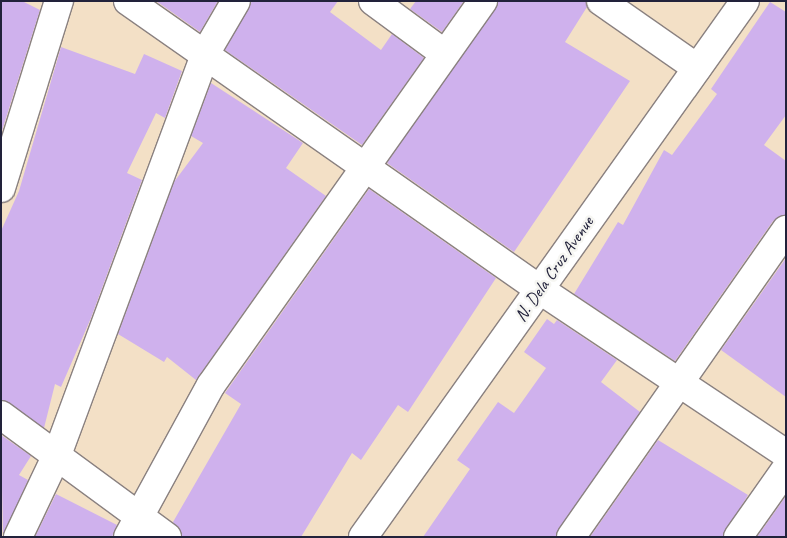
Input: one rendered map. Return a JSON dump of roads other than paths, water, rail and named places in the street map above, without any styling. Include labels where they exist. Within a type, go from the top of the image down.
[{"type":"street","points":[[1,188],[59,1]]},
{"type":"street","points":[[128,1],[539,289],[786,454]]},
{"type":"street","points":[[18,537],[57,455],[205,54],[236,1]]},
{"type":"street","points":[[374,1],[446,54]]},
{"type":"street","points":[[133,526],[210,385],[483,1]]},
{"type":"street","points":[[601,1],[697,68]]},
{"type":"street","name":"N. Dela Cruz Avenue","points":[[363,537],[745,1]]},
{"type":"street","points":[[571,537],[677,382],[786,230]]},
{"type":"street","points":[[1,415],[57,455],[133,526],[167,537]]},
{"type":"street","points":[[738,537],[786,469]]}]
